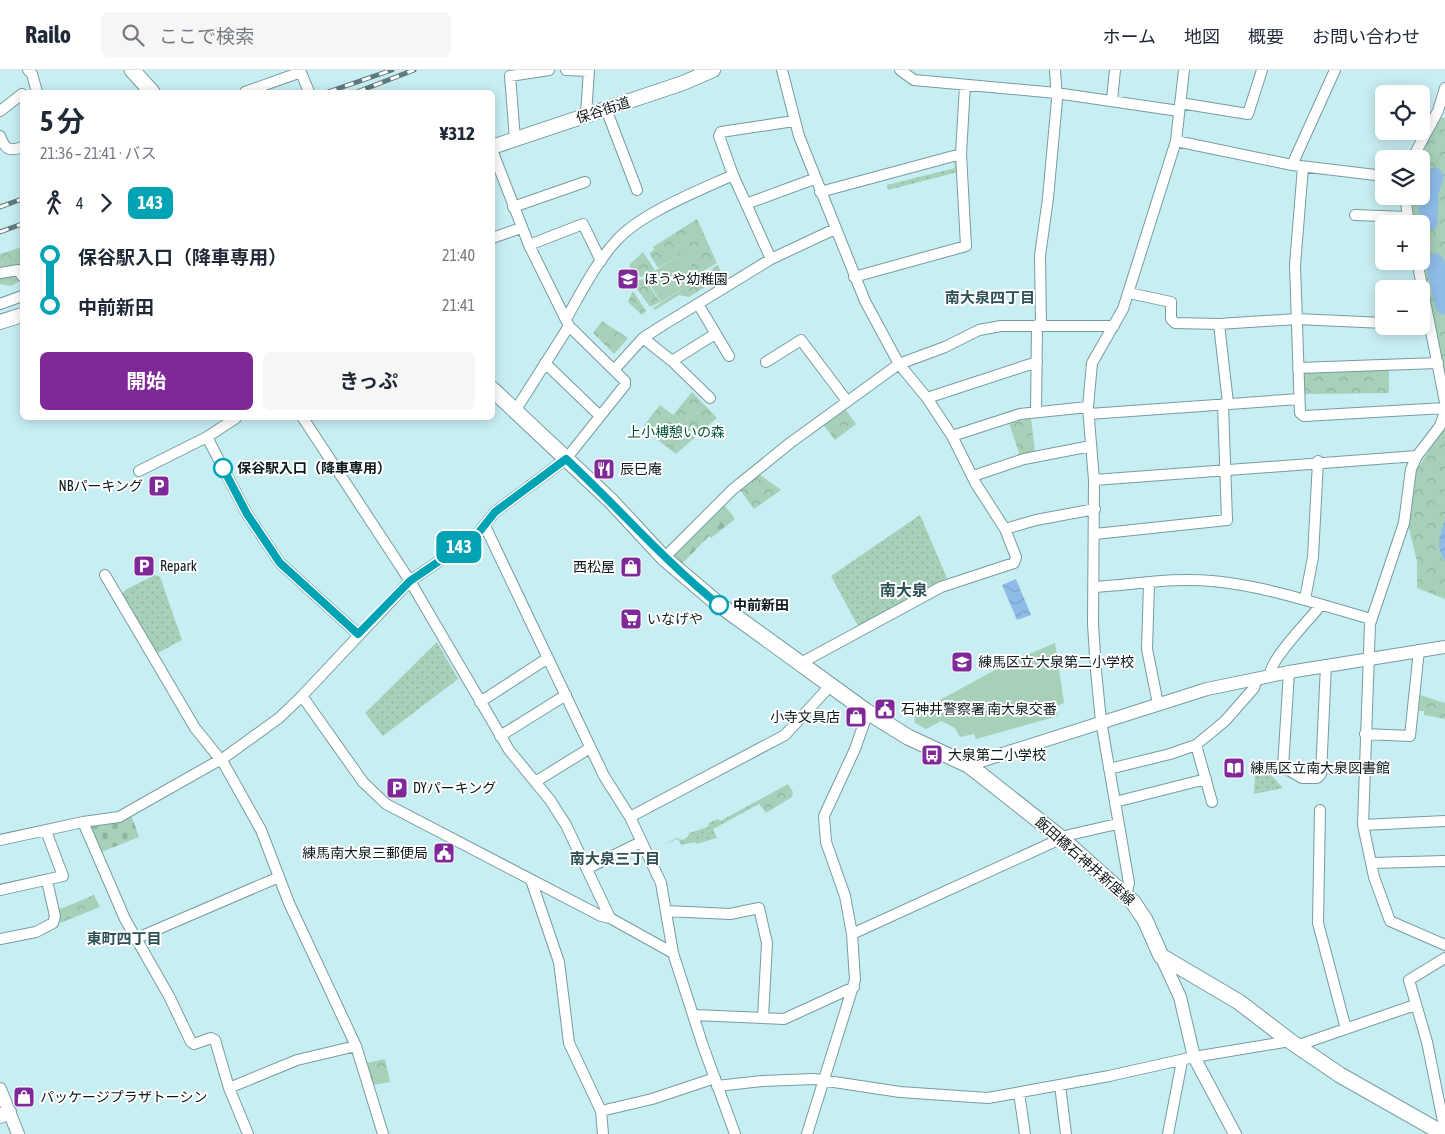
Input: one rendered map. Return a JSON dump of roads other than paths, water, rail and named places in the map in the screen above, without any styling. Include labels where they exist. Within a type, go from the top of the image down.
[{"type":"main road","points":[[132,70],[150,90]]},
{"type":"main road","name":"保谷街道","points":[[495,148],[515,139],[690,80],[713,70]]},
{"type":"main road","points":[[0,322],[20,316]]},
{"type":"main road","name":"飯田橋石神井新座線","points":[[495,392],[611,501],[664,558],[718,603],[799,664],[875,716],[927,748],[968,766],[1061,838],[1126,896],[1140,911],[1161,956]]},
{"type":"main road","points":[[1161,956],[1239,1002],[1293,1044],[1347,1079],[1445,1132]]},
{"type":"street","points":[[27,70],[32,74],[36,90]]},
{"type":"street","points":[[24,90],[27,70]]},
{"type":"street","points":[[515,139],[510,78],[513,74],[549,70]]},
{"type":"street","points":[[566,70],[589,70],[586,115]]},
{"type":"street","points":[[782,70],[794,122],[814,179],[854,277],[874,319],[898,364],[927,398],[952,436],[973,476],[1005,529],[1016,557],[1014,563],[941,587],[799,664]]},
{"type":"street","points":[[900,70],[914,80],[1248,114],[1262,70]]},
{"type":"street","points":[[1036,412],[1040,256],[1048,198],[1056,93],[1055,70]]},
{"type":"street","points":[[1112,100],[1115,70]]},
{"type":"street","points":[[1126,896],[1129,882],[1117,824],[1101,721],[1094,642],[1095,509],[1088,411],[1092,362],[1114,326],[1128,293],[1176,141],[1184,70]]},
{"type":"street","points":[[1292,165],[1335,70]]},
{"type":"street","points":[[250,90],[300,71],[308,90]]},
{"type":"street","points":[[854,277],[966,246],[961,154],[965,85]]},
{"type":"street","points":[[1418,150],[1441,112],[1445,88]]},
{"type":"street","points":[[0,112],[20,95]]},
{"type":"street","points":[[606,109],[637,190]]},
{"type":"street","points":[[772,259],[733,175],[719,136],[721,132],[794,122]]},
{"type":"street","points":[[0,136],[5,148],[8,150],[20,147]]},
{"type":"street","points":[[1176,141],[1303,167],[1375,175]]},
{"type":"street","points":[[820,192],[961,154]]},
{"type":"street","points":[[0,840],[83,822],[110,819],[129,813],[220,760],[279,718],[410,581],[476,536],[495,512],[566,459],[626,383],[568,322],[528,245],[495,157]]},
{"type":"street","points":[[1303,167],[1295,265],[1300,413],[1304,416],[1445,410],[1443,429],[1417,456],[1410,473],[1401,532],[1371,619],[1367,658],[1363,825],[1371,863],[1390,921],[1445,945]]},
{"type":"street","points":[[515,412],[545,363],[601,261],[616,240],[641,221],[733,175]]},
{"type":"street","points":[[746,204],[814,179]]},
{"type":"street","points":[[514,207],[586,182]]},
{"type":"street","points":[[1356,214],[1375,216]]},
{"type":"street","points":[[528,245],[583,224],[601,261]]},
{"type":"street","points":[[495,237],[521,228]]},
{"type":"street","points":[[614,370],[643,338],[772,259],[835,230]]},
{"type":"street","points":[[0,273],[12,269],[18,270],[20,273]]},
{"type":"street","points":[[1128,293],[1170,302],[1171,319],[1175,323],[1219,324],[1297,319],[1375,323]]},
{"type":"street","points":[[0,304],[20,297]]},
{"type":"street","points":[[698,304],[729,356]]},
{"type":"street","points":[[1095,534],[1225,522],[1228,517],[1225,404],[1219,324]]},
{"type":"street","points":[[664,558],[732,490],[790,442],[898,364],[946,347],[979,330],[1001,326],[1114,326]]},
{"type":"street","points":[[672,361],[715,334]]},
{"type":"street","points":[[1429,335],[1438,363],[1445,402]]},
{"type":"street","points":[[643,338],[672,361],[710,398]]},
{"type":"street","points":[[766,362],[801,340],[847,401]]},
{"type":"street","points":[[927,398],[1037,362]]},
{"type":"street","points":[[545,363],[600,416]]},
{"type":"street","points":[[1298,368],[1438,363]]},
{"type":"street","points":[[952,436],[1020,414],[1036,412],[1088,411],[1299,399]]},
{"type":"street","points":[[139,471],[207,437],[233,420]]},
{"type":"street","points":[[304,420],[410,581],[500,736],[550,800],[566,825],[610,918]]},
{"type":"street","points":[[207,437],[247,514],[280,563],[358,634]]},
{"type":"street","points":[[973,476],[1024,460],[1091,446]]},
{"type":"street","points":[[1094,480],[1318,461],[1417,456]]},
{"type":"street","points":[[1305,599],[1313,557],[1318,461]]},
{"type":"street","points":[[1005,529],[1036,520],[1095,509]]},
{"type":"street","points":[[485,526],[590,748],[604,776],[630,817],[661,883],[673,953],[735,1134]]},
{"type":"street","points":[[105,575],[195,728],[220,760],[261,830],[289,903],[356,1046],[379,1133]]},
{"type":"street","points":[[1094,587],[1212,581],[1260,588],[1305,599],[1371,619]]},
{"type":"street","points":[[1149,584],[1147,649],[1158,704]]},
{"type":"street","points":[[1109,769],[1196,745],[1225,721],[1270,670],[1284,649],[1321,605]]},
{"type":"street","points":[[968,766],[1101,721],[1207,689],[1326,665],[1445,647]]},
{"type":"street","points":[[1365,734],[1410,736],[1420,650]]},
{"type":"street","points":[[480,702],[548,658]]},
{"type":"street","points":[[1289,672],[1283,766],[1302,778],[1317,778],[1321,774],[1326,665]]},
{"type":"street","points":[[630,817],[785,735],[830,686]]},
{"type":"street","points":[[500,736],[566,695]]},
{"type":"street","points":[[302,696],[374,795],[386,804],[601,916],[610,918],[673,953]]},
{"type":"street","points":[[807,1134],[854,987],[855,957],[852,934],[845,896],[826,842],[824,816],[855,749],[875,716]]},
{"type":"street","points":[[1196,745],[1212,802]]},
{"type":"street","points":[[535,782],[590,748]]},
{"type":"street","points":[[1115,802],[1206,779]]},
{"type":"street","points":[[1320,810],[1318,923],[1346,1029]]},
{"type":"street","points":[[1363,825],[1445,821]]},
{"type":"street","points":[[83,822],[124,919],[169,996],[192,1043],[211,1038],[215,1040],[229,1088],[248,1134]]},
{"type":"street","points":[[852,934],[1061,838],[1117,824]]},
{"type":"street","points":[[0,890],[47,881],[62,876],[46,831]]},
{"type":"street","points":[[588,868],[641,842]]},
{"type":"street","points":[[1371,863],[1445,861]]},
{"type":"street","points":[[136,939],[279,876]]},
{"type":"street","points":[[531,880],[559,962],[569,1043],[601,1111],[603,1134]]},
{"type":"street","points":[[0,939],[36,932],[53,923],[55,916],[47,881]]},
{"type":"street","points":[[666,911],[730,914],[759,908],[767,943],[763,1018]]},
{"type":"street","points":[[1161,956],[1180,997],[1194,1057],[1235,1134]]},
{"type":"street","points":[[1445,958],[1409,979],[1415,1006],[1427,1042],[1445,1132]]},
{"type":"street","points":[[694,1014],[784,1019],[854,987]]},
{"type":"street","points":[[601,1111],[716,1082],[814,1079],[823,1082],[928,1094],[988,1098],[1182,1061],[1194,1057],[1293,1044],[1415,1006]]},
{"type":"street","points":[[229,1088],[296,1060],[356,1046]]},
{"type":"street","points":[[1168,1134],[1182,1061]]},
{"type":"street","points":[[1436,1088],[1445,1082]]},
{"type":"street","points":[[1060,1085],[1066,1134]]},
{"type":"street","points":[[0,1089],[5,1114],[18,1134]]},
{"type":"street","points":[[1019,1093],[1025,1134]]},
{"type":"water","points":[[1445,520],[1445,561],[1439,546]]},
{"type":"water","points":[[1016,579],[1031,615],[1017,620],[1002,585]]},
{"type":"waterway","points":[[1428,215],[1429,192],[1434,177]]},
{"type":"waterway","points":[[1435,263],[1445,305]]},
{"type":"railway","points":[[334,90],[392,70]]},
{"type":"railway","points":[[362,90],[414,70]]},
{"type":"railway","points":[[0,207],[20,200]]},
{"type":"railway","points":[[0,232],[20,225]]},
{"type":"place","name":"ほうや幼稚園","points":[[628,279]]},
{"type":"place","name":"保谷駅入口（降車専用）","points":[[223,468]]},
{"type":"place","name":"辰巳庵","points":[[604,469]]},
{"type":"place","name":"NBパーキング","points":[[159,486]]},
{"type":"place","name":"Repark","points":[[144,566]]},
{"type":"place","name":"西松屋","points":[[631,567]]},
{"type":"place","name":"中前新田","points":[[719,605]]},
{"type":"place","name":"いなげや","points":[[631,619]]},
{"type":"place","name":"練馬区立 大泉第二小学校","points":[[962,662]]},
{"type":"place","name":"石神井警察署 南大泉交番","points":[[885,709]]},
{"type":"place","name":"小寺文具店","points":[[856,717]]},
{"type":"place","name":"大泉第二小学校","points":[[932,755]]},
{"type":"place","name":"練馬区立南大泉図書館","points":[[1234,768]]},
{"type":"place","name":"DYパーキング","points":[[397,788]]},
{"type":"place","name":"練馬南大泉三郵便局","points":[[444,853]]},
{"type":"place","name":"パッケージプラザトーシン","points":[[24,1097]]},
{"type":"district","name":"南大泉四丁目","points":[[990,298]]},
{"type":"district","name":"南大泉","points":[[904,590]]},
{"type":"district","name":"南大泉三丁目","points":[[615,859]]},
{"type":"district","name":"東町四丁目","points":[[124,939]]},
{"type":"park label","name":"上小榑憩いの森","points":[[676,432]]}]
